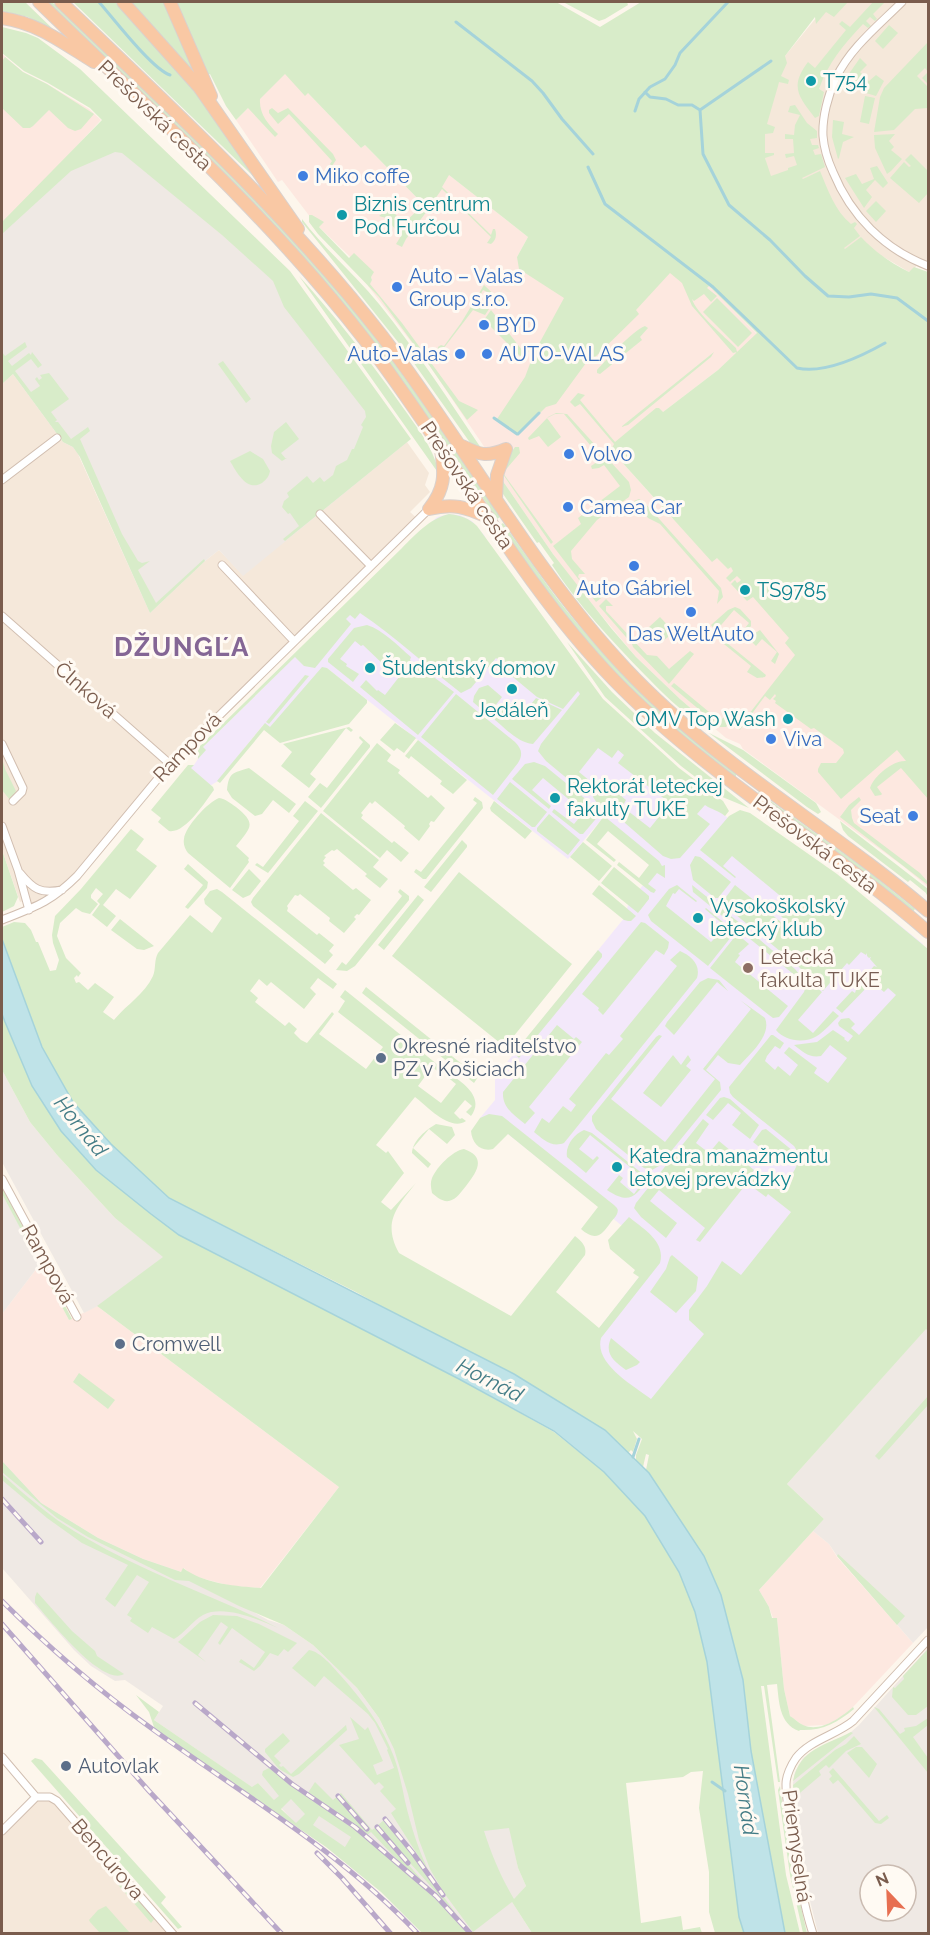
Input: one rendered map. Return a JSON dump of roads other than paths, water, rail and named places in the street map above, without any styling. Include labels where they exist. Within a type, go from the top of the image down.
[{"type":"highway","name":"Prešovská cesta","points":[[39,2],[208,166],[295,257],[368,344],[441,446],[526,573],[599,664],[646,712],[727,779],[861,878],[928,932]]},
{"type":"highway","name":"Prešovská cesta","points":[[62,2],[240,176],[307,246],[383,338],[548,575],[582,620],[629,672],[662,704],[728,759],[872,866],[928,911]]},
{"type":"highway","points":[[123,2],[186,71],[293,219],[307,246]]},
{"type":"highway","points":[[170,2],[221,119]]},
{"type":"highway","points":[[2,18],[35,26],[113,74]]},
{"type":"highway","points":[[459,445],[483,455],[491,455],[506,449],[497,475],[496,500]]},
{"type":"highway","points":[[429,509],[436,500],[443,483],[441,446]]},
{"type":"highway","points":[[429,509],[450,505],[459,506],[488,517]]},
{"type":"street","points":[[902,2],[856,48],[841,69],[824,115],[823,138],[828,159],[840,188],[859,217],[892,248],[928,266]]},
{"type":"street","points":[[2,480],[57,438]]},
{"type":"street","name":"Rampová","points":[[2,920],[55,897],[64,889],[170,764],[293,640],[429,509]]},
{"type":"street","points":[[320,514],[370,565]]},
{"type":"street","points":[[222,565],[293,640]]},
{"type":"street","name":"Člnková","points":[[2,616],[170,764]]},
{"type":"street","points":[[2,744],[23,788],[13,801]]},
{"type":"street","points":[[2,826],[29,910]]},
{"type":"street","points":[[18,870],[35,889],[51,891],[64,889]]},
{"type":"street","name":"Rampová","points":[[2,1179],[77,1317]]},
{"type":"street","name":"Priemyselná","points":[[813,1934],[800,1885],[791,1825],[786,1783],[790,1769],[796,1758],[806,1749],[853,1721],[928,1640]]},
{"type":"street","points":[[2,1758],[36,1797],[2,1831]]},
{"type":"street","name":"Bencúrova","points":[[36,1797],[50,1797],[57,1801],[173,1934]]},
{"type":"water","name":"Hornád","points":[[2,939],[42,1047],[73,1102],[111,1144],[169,1198],[514,1374],[605,1430],[649,1473],[704,1556],[721,1595],[743,1680],[751,1751],[785,1933],[744,1933],[739,1917],[707,1662],[695,1612],[679,1572],[645,1516],[604,1472],[554,1431],[459,1379],[179,1235],[96,1170],[61,1131],[32,1086],[5,1022],[2,1014]]},
{"type":"waterway","points":[[99,2],[143,53],[162,71],[170,75]]},
{"type":"waterway","points":[[635,111],[639,99],[650,87],[665,79],[680,53],[728,2]]},
{"type":"waterway","points":[[456,22],[532,81],[593,154]]},
{"type":"waterway","points":[[700,110],[771,61]]},
{"type":"waterway","points":[[645,92],[650,97],[666,99],[678,105],[692,105],[700,110]]},
{"type":"waterway","points":[[700,110],[703,154],[729,205],[770,240],[805,276],[828,296],[849,297],[871,294],[897,298],[928,321]]},
{"type":"waterway","points":[[588,167],[605,204],[713,287],[797,368],[819,368],[843,363],[885,343]]},
{"type":"waterway","points":[[518,434],[539,413]]},
{"type":"waterway","points":[[494,418],[517,434]]},
{"type":"waterway","points":[[633,1457],[639,1439]]},
{"type":"waterway","name":"Hornád","points":[[712,1782],[725,1791]]},
{"type":"railway","points":[[2,1499],[41,1542]]},
{"type":"railway","points":[[2,1601],[37,1635],[112,1699],[323,1850],[388,1904],[418,1934]]},
{"type":"railway","points":[[2,1624],[149,1791],[282,1934]]},
{"type":"railway","points":[[195,1703],[292,1784],[355,1827],[436,1896],[471,1934]]},
{"type":"railway","points":[[338,1796],[367,1829]]},
{"type":"railway","points":[[385,1819],[443,1895]]},
{"type":"railway","points":[[377,1827],[408,1863]]},
{"type":"railway","points":[[317,1853],[391,1934]]},
{"type":"place","name":"T754","points":[[811,81]]},
{"type":"place","name":"Miko coffe","points":[[303,176]]},
{"type":"place","name":"Biznis centrum Pod Furčou","points":[[342,215]]},
{"type":"place","name":"Auto – Valas Group s.r.o.","points":[[397,287]]},
{"type":"place","name":"BYD","points":[[484,325]]},
{"type":"place","name":"Auto-Valas","points":[[460,354]]},
{"type":"place","name":"AUTO-VALAS","points":[[487,354]]},
{"type":"place","name":"Volvo","points":[[569,454]]},
{"type":"place","name":"Camea Car","points":[[568,507]]},
{"type":"place","name":"Auto Gábriel","points":[[634,566]]},
{"type":"place","name":"TS9785","points":[[745,590]]},
{"type":"place","name":"Das WeltAuto","points":[[691,612]]},
{"type":"place","name":"Študentský domov","points":[[370,668]]},
{"type":"place","name":"Jedáleň","points":[[512,689]]},
{"type":"place","name":"OMV Top Wash","points":[[788,719]]},
{"type":"place","name":"Viva","points":[[771,739]]},
{"type":"place","name":"Rektorát leteckej fakulty TUKE","points":[[555,798]]},
{"type":"place","name":"Seat","points":[[913,816]]},
{"type":"place","name":"Vysokoškolský letecký klub","points":[[698,918]]},
{"type":"place","name":"Letecká fakulta TUKE","points":[[748,968]]},
{"type":"place","name":"Okresné riaditeľstvo PZ v Košiciach","points":[[381,1058]]},
{"type":"place","name":"Katedra manažmentu letovej prevádzky","points":[[617,1167]]},
{"type":"place","name":"Cromwell","points":[[120,1344]]},
{"type":"place","name":"Autovlak","points":[[66,1766]]},
{"type":"district","name":"DŽUNGĽA","points":[[182,647]]}]
